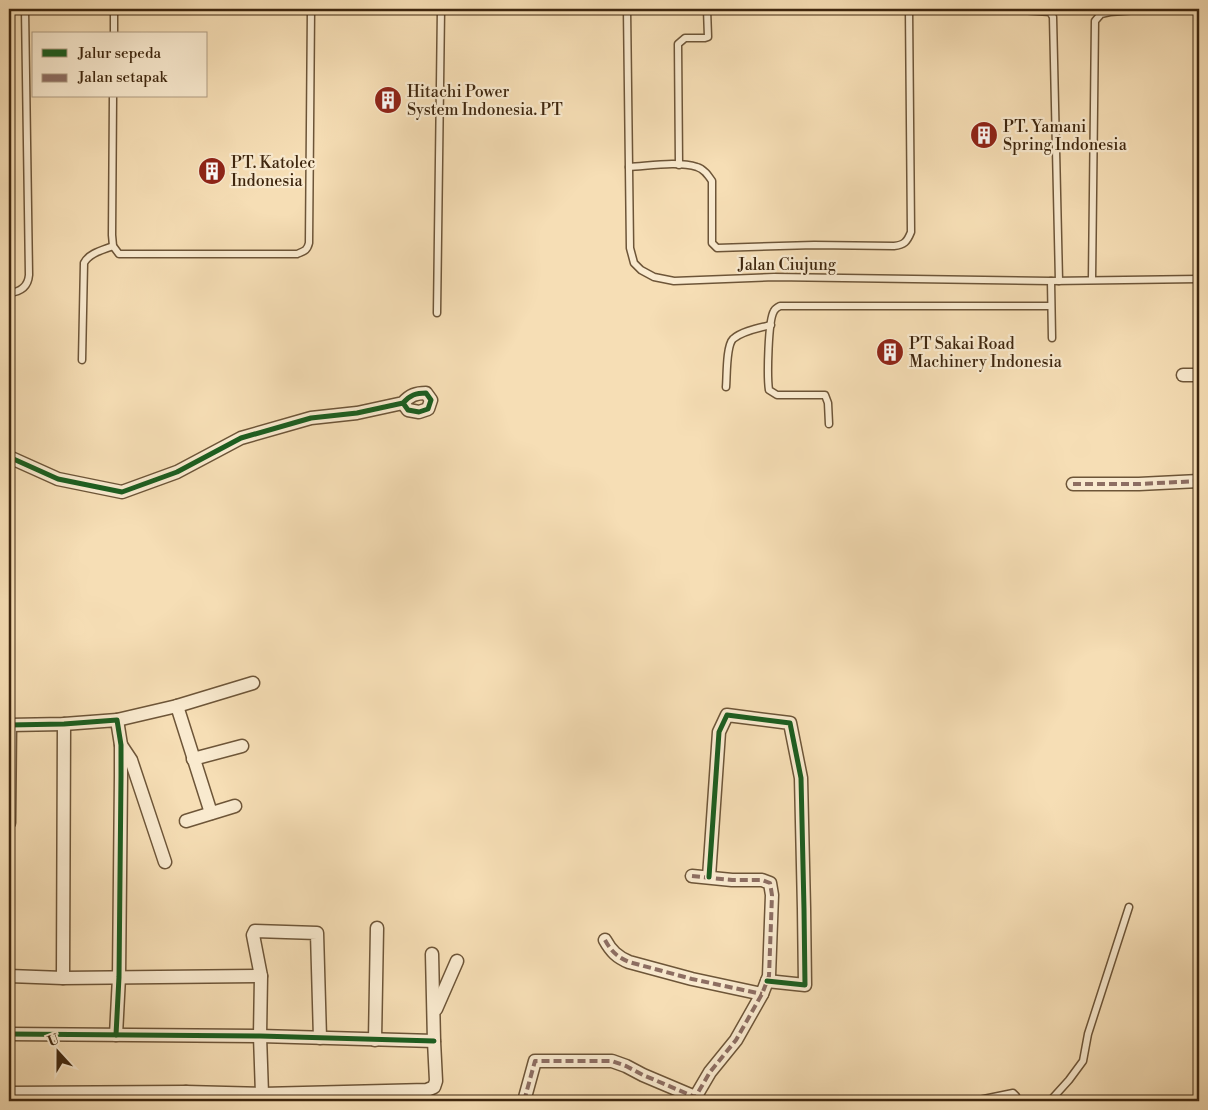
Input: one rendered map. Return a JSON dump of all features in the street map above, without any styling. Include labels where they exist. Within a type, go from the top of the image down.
[{"type":"street","points":[[1183,376],[1199,374]]},
{"type":"street","points":[[9,458],[58,479],[122,492],[177,472],[241,438],[311,418],[357,413],[403,403]]},
{"type":"street","points":[[1073,484],[1199,481]]},
{"type":"street","points":[[9,823],[9,725],[64,724],[117,720],[177,706],[253,683]]},
{"type":"street","points":[[177,706],[211,813]]},
{"type":"street","points":[[709,878],[719,732],[727,715],[790,723],[801,778],[804,985],[767,982]]},
{"type":"street","points":[[116,1035],[119,977],[121,745],[117,720]]},
{"type":"street","points":[[63,978],[64,724]]},
{"type":"street","points":[[121,745],[131,760],[165,862]]},
{"type":"street","points":[[194,759],[242,746]]},
{"type":"street","points":[[186,822],[235,806]]},
{"type":"street","points":[[524,1101],[534,1061],[612,1061],[694,1099],[710,1072],[736,1040],[767,982],[772,895],[770,884],[762,880],[732,880],[692,876]]},
{"type":"street","points":[[375,1040],[376,928]]},
{"type":"street","points":[[262,1094],[260,976],[254,932],[317,933],[320,1038]]},
{"type":"street","points":[[605,940],[612,952],[619,958],[629,962],[692,979],[762,994]]},
{"type":"street","points":[[9,1093],[186,1092],[262,1094],[431,1089],[436,1085],[432,954]]},
{"type":"street","points":[[434,1014],[457,961]]},
{"type":"street","points":[[9,976],[63,978],[260,976]]},
{"type":"street","points":[[9,1034],[260,1036],[434,1041]]},
{"type":"street","points":[[177,1101],[186,1092]]},
{"type":"lane","points":[[9,293],[19,292],[29,280],[24,9]]},
{"type":"lane","points":[[114,9],[114,32]]},
{"type":"lane","points":[[113,98],[113,246],[119,254],[124,256],[297,254],[308,248],[311,167],[311,9]]},
{"type":"lane","points":[[438,313],[441,9]]},
{"type":"lane","name":"Jalan Ciujung","points":[[627,9],[630,248],[634,263],[641,270],[654,277],[674,281],[774,277],[1050,282],[1199,278]]},
{"type":"lane","points":[[680,165],[678,44],[685,38],[708,37],[707,9]]},
{"type":"lane","points":[[629,167],[680,165],[698,167],[706,172],[712,181],[712,242],[717,248],[903,245],[908,242],[911,232],[909,9]]},
{"type":"lane","points":[[1007,9],[1050,12],[1054,17],[1059,281]]},
{"type":"lane","points":[[1092,280],[1095,20],[1101,14],[1110,12],[1151,9]]},
{"type":"lane","points":[[82,360],[84,263],[86,258],[91,255],[113,246]]},
{"type":"lane","points":[[1050,282],[1052,338]]},
{"type":"lane","points":[[829,424],[828,404],[825,395],[777,395],[769,390],[771,325],[774,310],[780,306],[1050,306]]},
{"type":"lane","points":[[726,387],[729,346],[733,340],[748,332],[771,325]]},
{"type":"lane","points":[[1050,1101],[1069,1080],[1082,1061],[1088,1034],[1128,907]]},
{"type":"lane","points":[[901,1101],[974,1101],[1012,1092],[1016,1096],[1017,1101]]},
{"type":"marked path","points":[[1073,484],[1139,484],[1199,481]]},
{"type":"marked path","points":[[692,876],[732,880],[762,880],[770,883],[772,895],[769,976],[762,994],[736,1040],[710,1072],[693,1101]]},
{"type":"marked path","points":[[605,940],[615,953],[629,962],[692,979],[762,994]]},
{"type":"marked path","points":[[524,1101],[535,1061],[612,1061],[695,1097]]},
{"type":"cycle path","points":[[9,457],[58,479],[122,492],[177,472],[241,438],[311,418],[357,413],[403,403],[411,396],[419,393],[426,393],[431,400],[428,409],[419,412],[408,410],[403,403]]},
{"type":"cycle path","points":[[709,877],[719,732],[727,715],[790,723],[801,778],[805,985],[767,981]]},
{"type":"cycle path","points":[[9,725],[64,724],[117,720],[121,745],[121,776],[119,977],[116,1035]]},
{"type":"cycle path","points":[[9,1034],[260,1036],[434,1041]]},
{"type":"place","name":"Hitachi Power System Indonesia. PT","points":[[388,100]]},
{"type":"place","name":"PT. Yamani Spring Indonesia","points":[[984,135]]},
{"type":"place","name":"PT. Katolec Indonesia","points":[[212,171]]},
{"type":"place","name":"PT Sakai Road Machinery Indonesia","points":[[890,352]]}]
